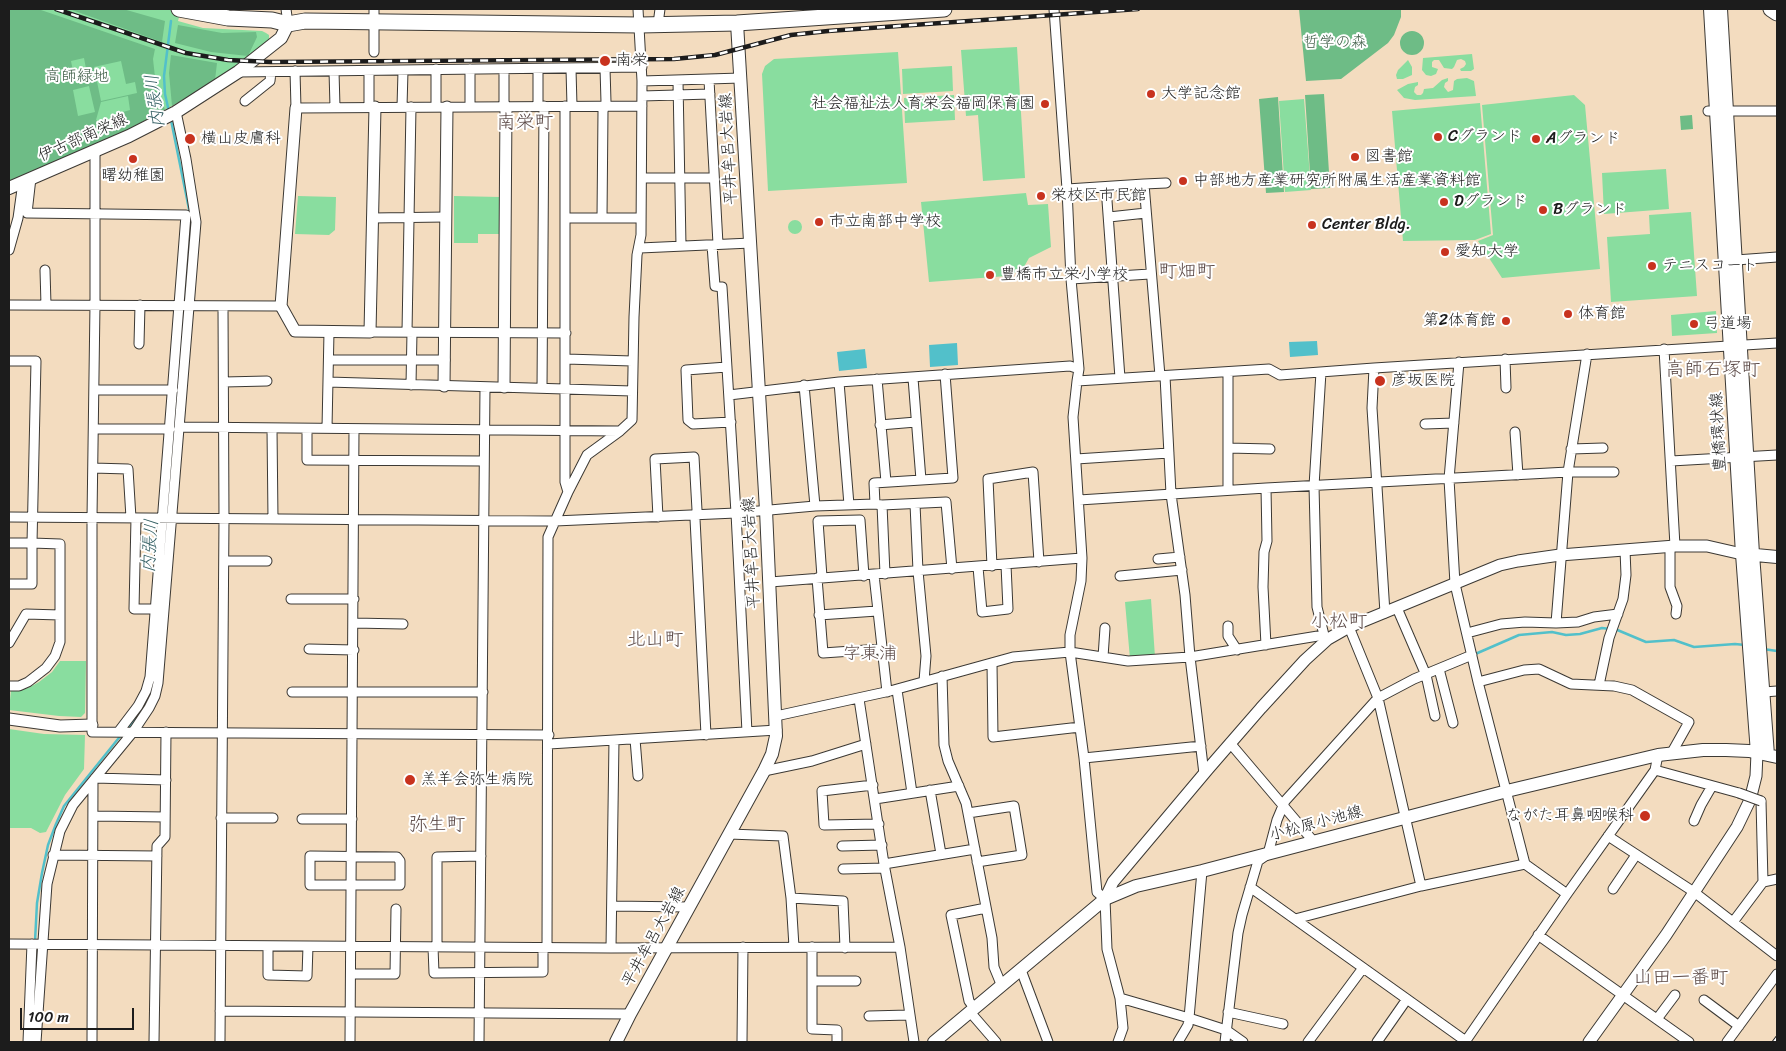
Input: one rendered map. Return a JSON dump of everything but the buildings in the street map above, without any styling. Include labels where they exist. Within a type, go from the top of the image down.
[{"type":"highway","points":[[187,10],[228,18],[272,20],[288,24],[374,15],[658,24],[737,23],[772,15],[944,9]]},
{"type":"highway","points":[[1771,9],[1777,13]]},
{"type":"main road","name":"豊橋環状線","points":[[1710,9],[1716,112],[1736,346],[1748,554],[1767,755]]},
{"type":"main road","name":"豊橋環状線","points":[[1721,9],[1716,112],[1736,260],[1736,346]]},
{"type":"main road","name":"平井牟呂大岩線","points":[[616,1042],[764,771],[775,745],[777,730],[751,243],[737,23]]},
{"type":"main road","name":"伊古部南栄線","points":[[9,188],[129,136],[172,114],[238,72],[281,38],[288,24]]},
{"type":"main road","name":"豊橋環状線","points":[[1748,554],[1764,692],[1767,755]]},
{"type":"main road","points":[[1748,554],[1777,557]]},
{"type":"main road","name":"小松原小池線","points":[[939,1041],[1001,984],[1104,899],[1136,886],[1202,871],[1506,792],[1664,755],[1703,750],[1767,755]]},
{"type":"street","points":[[286,9],[288,24]]},
{"type":"street","points":[[482,856],[437,857],[434,973],[543,972],[549,739],[548,538],[587,455],[632,420],[632,361],[637,255],[640,248],[642,178],[642,67],[638,9]]},
{"type":"street","points":[[658,24],[660,9]]},
{"type":"street","points":[[1054,9],[1068,189],[1071,279],[1079,369],[1073,417],[1082,558],[1081,581],[1070,635],[1070,652],[1084,758],[1096,892],[1104,899]]},
{"type":"street","points":[[374,15],[374,52]]},
{"type":"street","points":[[238,72],[642,67]]},
{"type":"street","points":[[602,218],[605,68]]},
{"type":"street","points":[[436,69],[442,107],[446,217],[444,386]]},
{"type":"street","points":[[470,69],[470,107]]},
{"type":"street","points":[[504,69],[504,102],[506,107],[504,387]]},
{"type":"street","points":[[538,69],[541,106],[542,388]]},
{"type":"street","points":[[568,492],[565,482],[566,218],[571,69]]},
{"type":"street","points":[[295,71],[296,108],[281,306],[295,331],[566,333]]},
{"type":"street","points":[[334,71],[335,107]]},
{"type":"street","points":[[368,71],[372,107],[370,332]]},
{"type":"street","points":[[403,71],[407,107],[410,218],[411,385]]},
{"type":"street","points":[[245,102],[270,81],[271,72]]},
{"type":"street","points":[[642,81],[741,78]]},
{"type":"street","points":[[709,80],[714,178],[715,286],[722,287],[736,512],[746,732]]},
{"type":"street","points":[[678,81],[682,246]]},
{"type":"street","points":[[296,108],[605,106],[678,95],[710,94]]},
{"type":"street","points":[[1716,112],[1777,111]]},
{"type":"street","points":[[28,1042],[37,944],[46,884],[60,831],[73,806],[150,708],[158,683],[196,222],[186,159],[172,114]]},
{"type":"street","points":[[95,151],[92,732],[353,732],[482,734],[549,739],[614,740],[777,730]]},
{"type":"street","points":[[642,178],[714,178]]},
{"type":"street","points":[[27,180],[27,213],[186,215],[150,677],[146,691],[138,706],[120,731]]},
{"type":"street","points":[[9,250],[27,180]]},
{"type":"street","points":[[1068,189],[1166,183]]},
{"type":"street","points":[[1144,184],[1150,274],[1162,376],[1171,494],[1182,570],[1204,774]]},
{"type":"street","points":[[1106,187],[1110,217],[1120,378]]},
{"type":"street","points":[[1110,217],[1146,213]]},
{"type":"street","points":[[372,218],[446,217]]},
{"type":"street","points":[[566,218],[641,218]]},
{"type":"street","points":[[640,248],[751,243]]},
{"type":"street","points":[[1736,260],[1777,256]]},
{"type":"street","points":[[45,270],[46,305]]},
{"type":"street","points":[[1071,279],[1113,278],[1150,274]]},
{"type":"street","points":[[9,305],[281,306]]},
{"type":"street","points":[[139,344],[140,305]]},
{"type":"street","points":[[220,1042],[224,561],[223,306]]},
{"type":"street","points":[[327,428],[329,332]]},
{"type":"street","points":[[1077,381],[1269,369],[1280,375],[1777,343]]},
{"type":"street","points":[[1664,349],[1673,546],[1670,587],[1677,606],[1676,614]]},
{"type":"street","points":[[1556,623],[1568,472],[1587,354]]},
{"type":"street","points":[[566,359],[632,361]]},
{"type":"street","points":[[329,360],[445,360]]},
{"type":"street","points":[[1505,360],[1506,388]]},
{"type":"street","points":[[9,361],[36,361],[32,584],[9,584]]},
{"type":"street","points":[[1459,362],[1449,479],[1455,584],[1525,864],[1567,894]]},
{"type":"street","points":[[729,395],[804,385],[877,379],[1070,366],[1079,369]]},
{"type":"street","points":[[727,367],[686,370],[688,420],[693,424],[731,422]]},
{"type":"street","points":[[1374,368],[1372,408],[1385,613]]},
{"type":"street","points":[[1228,372],[1228,490]]},
{"type":"street","points":[[1321,372],[1314,486],[1317,607],[1326,637]]},
{"type":"street","points":[[885,574],[874,482],[953,478],[946,374]]},
{"type":"street","points":[[913,378],[921,480]]},
{"type":"street","points":[[877,379],[886,482]]},
{"type":"street","points":[[224,382],[267,381]]},
{"type":"street","points":[[328,382],[632,391]]},
{"type":"street","points":[[839,382],[849,505]]},
{"type":"street","points":[[804,385],[815,506]]},
{"type":"street","points":[[480,1042],[484,430],[486,386]]},
{"type":"street","points":[[94,390],[173,390]]},
{"type":"street","points":[[880,425],[916,422]]},
{"type":"street","points":[[1425,424],[1454,423]]},
{"type":"street","points":[[180,428],[620,431]]},
{"type":"street","points":[[94,429],[170,429]]},
{"type":"street","points":[[272,429],[273,519]]},
{"type":"street","points":[[307,429],[307,460],[484,460]]},
{"type":"street","points":[[350,1042],[354,429]]},
{"type":"street","points":[[1515,432],[1518,475]]},
{"type":"street","points":[[1228,448],[1270,449]]},
{"type":"street","points":[[1571,449],[1603,448]]},
{"type":"street","points":[[1076,459],[1169,453]]},
{"type":"street","points":[[1670,461],[1777,455]]},
{"type":"street","points":[[658,516],[655,459],[694,457],[697,510],[695,519],[706,735]]},
{"type":"street","points":[[93,468],[128,469],[134,518],[134,609],[154,609]]},
{"type":"street","points":[[992,566],[988,479],[1033,472],[1039,562]]},
{"type":"street","points":[[1079,500],[1376,482],[1568,472],[1614,472]]},
{"type":"street","points":[[1266,488],[1267,541],[1264,552],[1263,588],[1266,645]]},
{"type":"street","points":[[9,517],[555,521],[696,515],[815,506],[946,502],[952,569]]},
{"type":"street","points":[[915,504],[918,571],[926,656],[924,681]]},
{"type":"street","points":[[864,576],[860,520],[818,521],[819,615],[823,653],[881,649]]},
{"type":"street","points":[[9,543],[60,544],[60,642],[55,656],[46,668],[28,682],[19,686],[9,686]]},
{"type":"street","points":[[776,716],[897,690],[1014,657],[1070,652],[1128,661],[1190,657],[1326,637],[1500,565],[1518,561],[1560,555],[1673,546],[1707,546],[1748,554]]},
{"type":"street","points":[[1599,685],[1613,629],[1623,599],[1626,575],[1625,550]]},
{"type":"street","points":[[1158,558],[1180,557]]},
{"type":"street","points":[[770,582],[1082,558]]},
{"type":"street","points":[[224,561],[267,561]]},
{"type":"street","points":[[978,567],[982,612],[1008,609],[1006,565]]},
{"type":"street","points":[[1120,576],[1182,570]]},
{"type":"street","points":[[874,575],[887,692]]},
{"type":"street","points":[[291,599],[354,599]]},
{"type":"street","points":[[1397,608],[1426,675],[1436,716]]},
{"type":"street","points":[[819,615],[877,611]]},
{"type":"street","points":[[9,643],[26,614],[60,615]]},
{"type":"street","points":[[1467,633],[1501,624],[1578,622],[1594,617],[1618,614]]},
{"type":"street","points":[[354,623],[402,624]]},
{"type":"street","points":[[1228,626],[1228,636],[1237,650]]},
{"type":"street","points":[[1349,627],[1378,698],[1420,886]]},
{"type":"street","points":[[1103,657],[1105,628]]},
{"type":"street","points":[[1118,1042],[1123,1028],[1120,998],[1107,949],[1104,899],[1112,882],[1230,743],[1326,637]]},
{"type":"street","points":[[309,649],[354,650]]},
{"type":"street","points":[[1225,1042],[1238,933],[1258,861],[1268,854],[1277,820],[1285,801],[1378,698],[1472,655]]},
{"type":"street","points":[[992,663],[992,737],[1080,727]]},
{"type":"street","points":[[1439,669],[1453,723]]},
{"type":"street","points":[[1250,887],[1466,1042],[1538,935],[1689,722],[1632,690],[1614,686],[1571,684],[1539,669],[1524,670],[1478,682]]},
{"type":"street","points":[[942,676],[944,745],[948,761],[968,813],[992,938],[994,967],[1001,984]]},
{"type":"street","points":[[897,690],[912,793]]},
{"type":"street","points":[[1764,692],[1777,691]]},
{"type":"street","points":[[292,692],[483,692]]},
{"type":"street","points":[[858,699],[914,1042]]},
{"type":"street","points":[[9,719],[60,726],[92,725]]},
{"type":"street","points":[[154,1042],[157,846],[165,837],[166,732]]},
{"type":"street","points":[[635,739],[638,776]]},
{"type":"street","points":[[611,948],[614,740]]},
{"type":"street","points":[[1230,743],[1314,842]]},
{"type":"street","points":[[764,771],[812,761],[866,744]]},
{"type":"street","points":[[1084,758],[1201,746]]},
{"type":"street","points":[[1589,1042],[1737,827],[1750,800],[1756,776],[1767,755]]},
{"type":"street","points":[[1655,770],[1739,793],[1761,801],[1763,882],[1733,922]]},
{"type":"street","points":[[94,780],[166,780]]},
{"type":"street","points":[[92,1042],[94,780]]},
{"type":"street","points":[[873,785],[822,792],[824,825],[879,824]]},
{"type":"street","points":[[875,799],[959,786]]},
{"type":"street","points":[[1694,821],[1700,805],[1712,786]]},
{"type":"street","points":[[930,790],[941,854]]},
{"type":"street","points":[[968,813],[1014,806],[1022,854],[977,862]]},
{"type":"street","points":[[93,816],[166,817]]},
{"type":"street","points":[[221,818],[273,818]]},
{"type":"street","points":[[302,819],[352,819]]},
{"type":"street","points":[[729,834],[783,836],[791,898],[794,947]]},
{"type":"street","points":[[1608,836],[1694,892],[1777,956]]},
{"type":"street","points":[[842,846],[882,845]]},
{"type":"street","points":[[843,869],[884,866],[975,848]]},
{"type":"street","points":[[53,855],[157,856]]},
{"type":"street","points":[[1613,889],[1636,855]]},
{"type":"street","points":[[310,856],[352,856],[397,857],[400,861],[400,885],[310,885],[310,856]]},
{"type":"street","points":[[1295,919],[1420,886],[1525,864]]},
{"type":"street","points":[[1178,1042],[1188,1025],[1189,1018],[1202,871]]},
{"type":"street","points":[[1763,882],[1777,879]]},
{"type":"street","points":[[791,898],[843,901],[845,948]]},
{"type":"street","points":[[612,906],[689,907]]},
{"type":"street","points":[[986,908],[951,915],[972,1010],[996,1042]]},
{"type":"street","points":[[351,974],[395,974],[396,909]]},
{"type":"street","points":[[1538,935],[1689,1042]]},
{"type":"street","points":[[9,944],[545,948],[900,947]]},
{"type":"street","points":[[36,1042],[37,944]]},
{"type":"street","points":[[268,946],[268,975],[307,976],[308,946]]},
{"type":"street","points":[[742,1042],[743,947]]},
{"type":"street","points":[[812,947],[812,1029],[837,1030],[837,1042]]},
{"type":"street","points":[[1308,1042],[1363,968]]},
{"type":"street","points":[[1020,970],[1048,1042]]},
{"type":"street","points":[[1727,1042],[1777,974]]},
{"type":"street","points":[[812,980],[856,981]]},
{"type":"street","points":[[1657,1019],[1675,995]]},
{"type":"street","points":[[1120,998],[1226,1030],[1243,1042]]},
{"type":"street","points":[[1377,1042],[1407,999]]},
{"type":"street","points":[[1704,1000],[1739,1026]]},
{"type":"street","points":[[220,1011],[630,1014]]},
{"type":"street","points":[[1228,1012],[1283,1024]]},
{"type":"street","points":[[869,1016],[909,1015]]},
{"type":"green space","name":"高師緑地","points":[[9,9],[181,9],[178,21],[203,28],[262,31],[269,35],[269,39],[243,62],[170,107],[113,137],[9,181]]},
{"type":"green space","points":[[9,9],[38,9],[155,49],[153,59],[157,95],[152,105],[163,104],[165,110],[113,137],[9,181]],"holes":[[[84,58],[88,79],[75,81],[71,61]],[[121,61],[126,84],[135,82],[137,93],[101,101],[94,67]],[[89,86],[95,112],[78,116],[73,90]],[[128,96],[130,110],[123,112],[123,124],[109,130],[96,120],[101,102]]]},
{"type":"green space","points":[[69,9],[123,9],[165,21],[162,42]]},
{"type":"green space","name":"哲学の森","points":[[1299,9],[1401,9],[1401,17],[1394,35],[1388,43],[1341,79],[1306,81]]},
{"type":"green space","points":[[178,25],[222,33],[256,32],[257,37],[248,56],[211,52],[175,43]]},
{"type":"green space","points":[[1412,31],[1421,34],[1424,43],[1421,52],[1412,55],[1403,52],[1400,43],[1403,34]]},
{"type":"green space","points":[[1017,47],[1025,178],[983,181],[978,115],[966,116],[961,50]]},
{"type":"green space","points":[[898,52],[907,183],[768,191],[762,74],[765,66],[774,59]]},
{"type":"green space","points":[[1472,54],[1474,69],[1471,71],[1461,71],[1460,69],[1466,64],[1461,59],[1457,60],[1452,69],[1444,68],[1439,60],[1434,60],[1432,67],[1438,69],[1436,74],[1431,76],[1426,75],[1422,70],[1423,58]]},
{"type":"green space","points":[[171,55],[217,63],[215,80],[172,106],[169,73]]},
{"type":"green space","points":[[1408,60],[1412,67],[1412,75],[1403,79],[1397,79],[1398,70]]},
{"type":"green space","points":[[952,66],[953,91],[903,94],[902,69]]},
{"type":"green space","points":[[1448,78],[1444,87],[1448,92],[1453,90],[1454,81],[1467,78],[1474,81],[1476,96],[1415,100],[1404,98],[1397,90],[1408,84],[1418,82],[1414,92],[1417,95],[1421,95],[1424,89],[1433,88],[1442,80]]},
{"type":"green space","points":[[1324,94],[1330,188],[1311,189],[1305,95]]},
{"type":"green space","points":[[954,95],[955,120],[905,123],[904,98]]},
{"type":"green space","points":[[1574,95],[1585,105],[1600,269],[1502,278],[1478,241],[1493,235],[1482,105]]},
{"type":"green space","points":[[1278,97],[1284,192],[1266,193],[1259,99]]},
{"type":"green space","points":[[1304,99],[1311,190],[1285,192],[1279,101]]},
{"type":"green space","points":[[1480,103],[1491,234],[1475,240],[1403,241],[1392,111]]},
{"type":"green space","points":[[1692,115],[1693,129],[1681,130],[1680,116]]},
{"type":"green space","points":[[1666,169],[1669,209],[1604,214],[1602,173]]},
{"type":"green space","points":[[1026,193],[1028,205],[1048,204],[1051,247],[1029,258],[1021,272],[1008,273],[1007,276],[929,282],[921,202]]},
{"type":"green space","points":[[298,196],[336,197],[335,230],[329,235],[295,234]]},
{"type":"green space","points":[[454,196],[500,197],[499,234],[478,234],[478,243],[454,243]]},
{"type":"green space","name":"テニスコート","points":[[1691,212],[1697,296],[1611,302],[1607,237],[1650,234],[1649,215]]},
{"type":"green space","points":[[792,220],[798,220],[802,227],[798,234],[792,234],[788,230],[788,224]]},
{"type":"green space","name":"弓道場","points":[[1716,311],[1717,333],[1672,336],[1671,315]]},
{"type":"green space","points":[[1151,599],[1155,657],[1130,659],[1125,602]]},
{"type":"green space","points":[[60,661],[86,661],[85,713],[81,717],[9,710],[11,690],[28,688],[39,682],[52,672]]},
{"type":"green space","points":[[9,729],[44,734],[85,735],[84,769],[65,795],[46,832],[40,833],[31,828],[9,828]]},
{"type":"water","points":[[1317,341],[1318,355],[1290,357],[1289,342]]},
{"type":"water","points":[[957,343],[958,365],[930,367],[929,345]]},
{"type":"water","points":[[865,349],[867,368],[839,371],[837,352]]},
{"type":"waterway","name":"内張川","points":[[169,112],[164,76],[171,21]]},
{"type":"waterway","name":"内張川","points":[[171,120],[190,214],[191,231],[188,237]]},
{"type":"waterway","points":[[1473,655],[1519,635],[1552,632],[1566,635],[1580,634],[1602,628],[1610,629]]},
{"type":"waterway","points":[[1615,629],[1646,642],[1674,640],[1694,647],[1745,645]]},
{"type":"waterway","points":[[1763,649],[1777,651]]},
{"type":"waterway","name":"内張川","points":[[126,730],[145,707],[153,681]]},
{"type":"waterway","name":"内張川","points":[[35,941],[37,903],[42,873],[48,845],[56,824],[64,806],[122,734]]},
{"type":"railway","points":[[56,9],[186,53],[228,60],[271,62],[674,59],[715,55],[791,35],[828,31],[1138,9]]},
{"type":"railway","points":[[1774,1042],[1777,1038]]},
{"type":"place","name":"南栄","points":[[605,61]]},
{"type":"place","name":"大学記念館","points":[[1151,94]]},
{"type":"place","name":"社会福祉法人育栄会福岡保育園","points":[[1045,104]]},
{"type":"place","name":"Cグランド","points":[[1438,137]]},
{"type":"place","name":"横山皮膚科","points":[[190,139]]},
{"type":"place","name":"Aグランド","points":[[1536,139]]},
{"type":"place","name":"図書館","points":[[1355,157]]},
{"type":"place","name":"曙幼稚園","points":[[133,159]]},
{"type":"place","name":"中部地方産業研究所附属生活産業資料館","points":[[1183,181]]},
{"type":"place","name":"栄校区市民館","points":[[1041,196]]},
{"type":"place","name":"Dグランド","points":[[1444,202]]},
{"type":"place","name":"Bグランド","points":[[1543,210]]},
{"type":"place","name":"市立南部中学校","points":[[819,222]]},
{"type":"place","name":"Center Bldg.","points":[[1312,225]]},
{"type":"place","name":"愛知大学","points":[[1445,252]]},
{"type":"place","name":"テニスコート","points":[[1652,266]]},
{"type":"place","name":"豊橋市立栄小学校","points":[[990,275]]},
{"type":"place","name":"体育館","points":[[1568,314]]},
{"type":"place","name":"第2体育館","points":[[1506,321]]},
{"type":"place","name":"弓道場","points":[[1694,324]]},
{"type":"place","name":"彦坂医院","points":[[1380,381]]},
{"type":"place","name":"羔羊会弥生病院","points":[[410,780]]},
{"type":"place","name":"ながた耳鼻咽喉科","points":[[1645,816]]},
{"type":"district","name":"南栄町","points":[[525,123]]},
{"type":"district","name":"町畑町","points":[[1187,272]]},
{"type":"district","name":"高師石塚町","points":[[1713,370]]},
{"type":"district","name":"小松町","points":[[1339,622]]},
{"type":"district","name":"北山町","points":[[655,640]]},
{"type":"district","name":"字東浦","points":[[870,654]]},
{"type":"district","name":"弥生町","points":[[437,825]]},
{"type":"district","name":"山田一番町","points":[[1681,978]]}]
